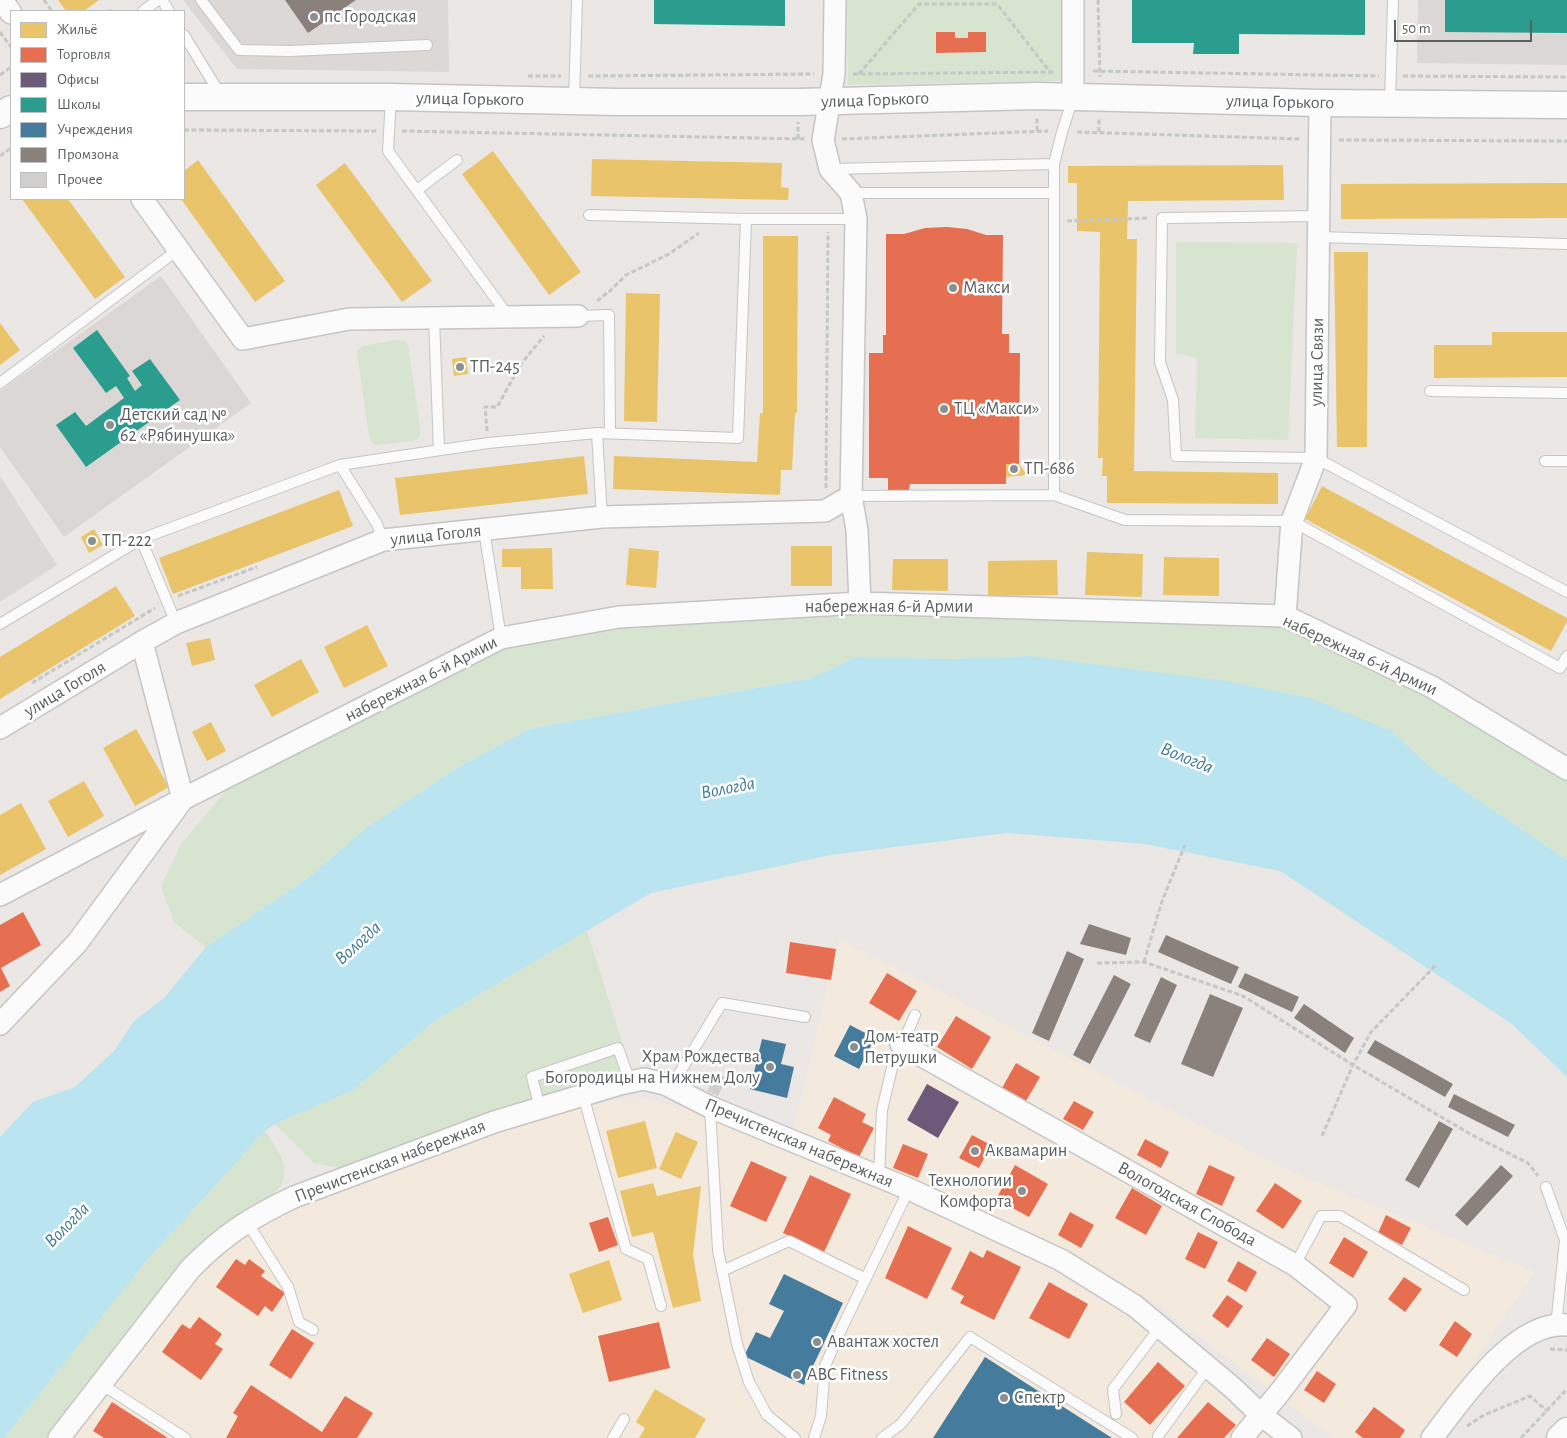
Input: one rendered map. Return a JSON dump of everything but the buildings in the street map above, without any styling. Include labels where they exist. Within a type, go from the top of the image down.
[{"type":"street","points":[[2,0],[10,12]]},
{"type":"street","points":[[835,0],[824,74],[828,102],[822,140],[830,169],[850,193],[856,219],[851,496],[857,530],[860,603]]},
{"type":"street","points":[[1073,0],[1073,84]]},
{"type":"street","name":"улица Горького","points":[[185,97],[391,97],[617,102],[828,102],[965,97],[1073,84],[1320,103],[1567,105]]},
{"type":"street","name":"улица Связи","points":[[1285,616],[1292,521],[1316,458],[1320,103]]},
{"type":"street","points":[[143,200],[243,339],[349,319],[578,316]]},
{"type":"street","name":"улица Гоголя","points":[[0,728],[142,642],[176,624],[383,540],[602,517],[825,511],[851,496]]},
{"type":"street","name":"набережная 6-й Армии","points":[[0,895],[183,799],[501,638],[619,617],[860,603],[1285,616],[1432,687],[1567,769]]},
{"type":"street","points":[[142,642],[183,799]]},
{"type":"street","name":"набережная 6-й Армии","points":[[0,1024],[77,943],[183,799]]},
{"type":"street","name":"Вологодская Слобода","points":[[901,1044],[1295,1265],[1346,1305],[1261,1415]]},
{"type":"street","name":"Пречистенская набережная","points":[[59,1438],[191,1268],[212,1247],[264,1211],[303,1194],[494,1122],[644,1079],[665,1084],[710,1107],[909,1189],[1060,1260],[1135,1306],[1208,1367],[1261,1415],[1292,1438]]},
{"type":"street","points":[[1432,1438],[1484,1372],[1499,1357],[1534,1331],[1561,1325]]},
{"type":"street","points":[[1242,1438],[1261,1415]]},
{"type":"street","points":[[1560,1438],[1567,1431]]},
{"type":"lane","points":[[144,6],[158,0]]},
{"type":"lane","points":[[201,0],[239,50],[290,51],[427,45]]},
{"type":"lane","points":[[574,101],[577,0]]},
{"type":"lane","points":[[1390,104],[1393,0]]},
{"type":"lane","points":[[185,37],[222,97]]},
{"type":"lane","points":[[1054,495],[1054,164],[1073,84]]},
{"type":"lane","points":[[391,97],[388,151],[509,318]]},
{"type":"lane","points":[[417,190],[457,160]]},
{"type":"lane","points":[[830,169],[1054,164]]},
{"type":"lane","points":[[850,193],[1054,193]]},
{"type":"lane","points":[[589,214],[746,219],[856,219]]},
{"type":"lane","points":[[1319,216],[1162,218],[1160,362],[1173,400],[1176,456],[1316,458],[1567,592]]},
{"type":"lane","points":[[0,624],[141,539],[340,465],[488,443],[597,433],[738,438],[746,219]]},
{"type":"lane","points":[[1318,237],[1567,244]]},
{"type":"lane","points":[[0,383],[178,249]]},
{"type":"lane","points":[[578,316],[609,314],[610,433]]},
{"type":"lane","points":[[434,318],[439,450]]},
{"type":"lane","points":[[1430,391],[1567,393]]},
{"type":"lane","points":[[597,433],[602,517]]},
{"type":"lane","points":[[1545,461],[1567,461]]},
{"type":"lane","points":[[340,465],[377,524],[383,540]]},
{"type":"lane","points":[[851,496],[1054,495],[1125,520],[1292,521],[1560,668],[1567,656]]},
{"type":"lane","points":[[484,530],[501,638]]},
{"type":"lane","points":[[141,539],[176,624]]},
{"type":"lane","points":[[671,1087],[722,1003],[805,1017]]},
{"type":"lane","points":[[879,1177],[882,1110],[892,1068],[915,1015]]},
{"type":"lane","points":[[540,1108],[532,1077],[618,1048],[630,1082]]},
{"type":"lane","points":[[583,1095],[626,1249],[648,1259],[662,1306]]},
{"type":"lane","points":[[710,1107],[718,1250],[737,1344],[749,1382],[767,1415],[795,1438]]},
{"type":"lane","points":[[1546,1187],[1565,1240],[1561,1325]]},
{"type":"lane","points":[[814,1438],[822,1416],[825,1366],[909,1189]]},
{"type":"lane","points":[[1295,1265],[1321,1216],[1340,1216],[1464,1290]]},
{"type":"lane","points":[[247,1222],[288,1287],[299,1322],[312,1330]]},
{"type":"lane","points":[[722,1271],[788,1241],[866,1278]]},
{"type":"lane","points":[[1116,1414],[1113,1389],[1160,1327]]},
{"type":"lane","points":[[882,1438],[901,1424],[970,1337],[1132,1438]]},
{"type":"lane","points":[[1158,1436],[1208,1367]]},
{"type":"lane","points":[[100,1384],[184,1438]]},
{"type":"lane","points":[[613,1438],[624,1419]]},
{"type":"path","points":[[1098,0],[1100,70]]},
{"type":"path","points":[[859,74],[919,2],[996,2],[1050,72],[1073,84],[1100,70],[1390,76],[1567,77]]},
{"type":"path","points":[[0,32],[10,46]]},
{"type":"path","points":[[814,65],[824,74],[1050,72]]},
{"type":"path","points":[[798,139],[799,102],[824,74]]},
{"type":"path","points":[[185,130],[389,131],[822,140],[1036,131],[1320,140],[1567,141]]},
{"type":"path","points":[[1054,222],[1162,218]]},
{"type":"path","points":[[825,511],[828,220]]},
{"type":"path","points":[[1144,962],[1162,901],[1185,844]]},
{"type":"path","points":[[1097,963],[1144,962],[1243,996],[1353,1065],[1472,1135],[1528,1163],[1546,1187]]},
{"type":"path","points":[[1322,1136],[1353,1065],[1371,1032],[1436,965]]},
{"type":"path","points":[[1542,1351],[1552,1348],[1567,1350]]},
{"type":"path","points":[[1521,1438],[1567,1389]]},
{"type":"path","points":[[1484,1416],[1530,1396],[1546,1411]]},
{"type":"path","points":[[1461,1432],[1476,1413]]},
{"type":"shaded area","points":[[183,0],[448,0],[449,72],[237,69]]},
{"type":"shaded area","points":[[1418,0],[1567,0],[1567,65],[1417,63]]},
{"type":"shaded area","name":"Детский сад № 62 «Рябинушка»","points":[[161,276],[251,403],[64,537],[0,447],[0,391]]},
{"type":"shaded area","points":[[0,476],[57,565],[0,602]]},
{"type":"shaded area","points":[[839,939],[1281,1167],[1535,1272],[1449,1400],[1419,1438],[1334,1438],[1153,1302],[1061,1249],[793,1131]]},
{"type":"shaded area","points":[[627,1098],[646,1099],[704,1113],[903,1197],[1051,1267],[1143,1322],[1294,1438],[67,1438],[196,1273],[267,1217],[495,1127]]},
{"type":"green space","points":[[847,0],[1065,0],[1065,81],[848,85]]},
{"type":"green space","points":[[1176,242],[1297,243],[1288,440],[1195,438],[1197,358],[1176,353]]},
{"type":"green space","points":[[396,340],[405,341],[408,345],[420,437],[413,441],[376,445],[372,443],[369,436],[357,352],[362,346]]},
{"type":"green space","points":[[860,609],[1283,624],[1428,693],[1567,777],[1567,860],[1431,768],[1392,731],[1031,656],[950,659],[855,657],[812,678],[529,729],[457,768],[366,828],[308,878],[206,947],[175,923],[161,887],[181,844],[230,786],[504,647],[621,626]]},
{"type":"green space","points":[[587,931],[623,1045],[618,1075],[343,1169],[314,1163],[275,1124],[352,1091],[436,1020]]},
{"type":"green space","points":[[265,1131],[277,1149],[283,1163],[284,1176],[278,1190],[260,1207],[51,1438],[4,1438],[148,1259]]},
{"type":"water","name":"Вологда","points":[[1031,656],[1226,681],[1310,698],[1392,731],[1431,768],[1567,860],[1567,1077],[1512,1024],[1280,871],[1145,844],[1007,833],[831,855],[651,893],[436,1020],[352,1091],[275,1124],[265,1131],[148,1259],[4,1438],[0,1438],[0,1137],[33,1102],[75,1087],[114,1051],[134,1021],[165,997],[206,947],[308,878],[366,828],[457,768],[529,729],[812,678],[855,657],[950,659]]},
{"type":"place","name":"пс Городская","points":[[314,17]]},
{"type":"place","name":"Макси","points":[[953,288]]},
{"type":"place","name":"ТП-245","points":[[460,367]]},
{"type":"place","name":"ТЦ «Макси»","points":[[944,409]]},
{"type":"place","name":"Детский сад № 62 «Рябинушка»","points":[[110,425]]},
{"type":"place","name":"ТП-686","points":[[1014,469]]},
{"type":"place","name":"ТП-222","points":[[92,541]]},
{"type":"place","name":"Дом-театр Петрушки","points":[[854,1047]]},
{"type":"place","name":"Храм Рождества Богородицы на Нижнем Долу","points":[[770,1067]]},
{"type":"place","name":"Аквамарин","points":[[975,1151]]},
{"type":"place","name":"Технологии Комфорта","points":[[1022,1191]]},
{"type":"place","name":"Авантаж хостел","points":[[817,1342]]},
{"type":"place","name":"ABC Fitness","points":[[797,1375]]},
{"type":"place","name":"Спектр","points":[[1004,1398]]}]
